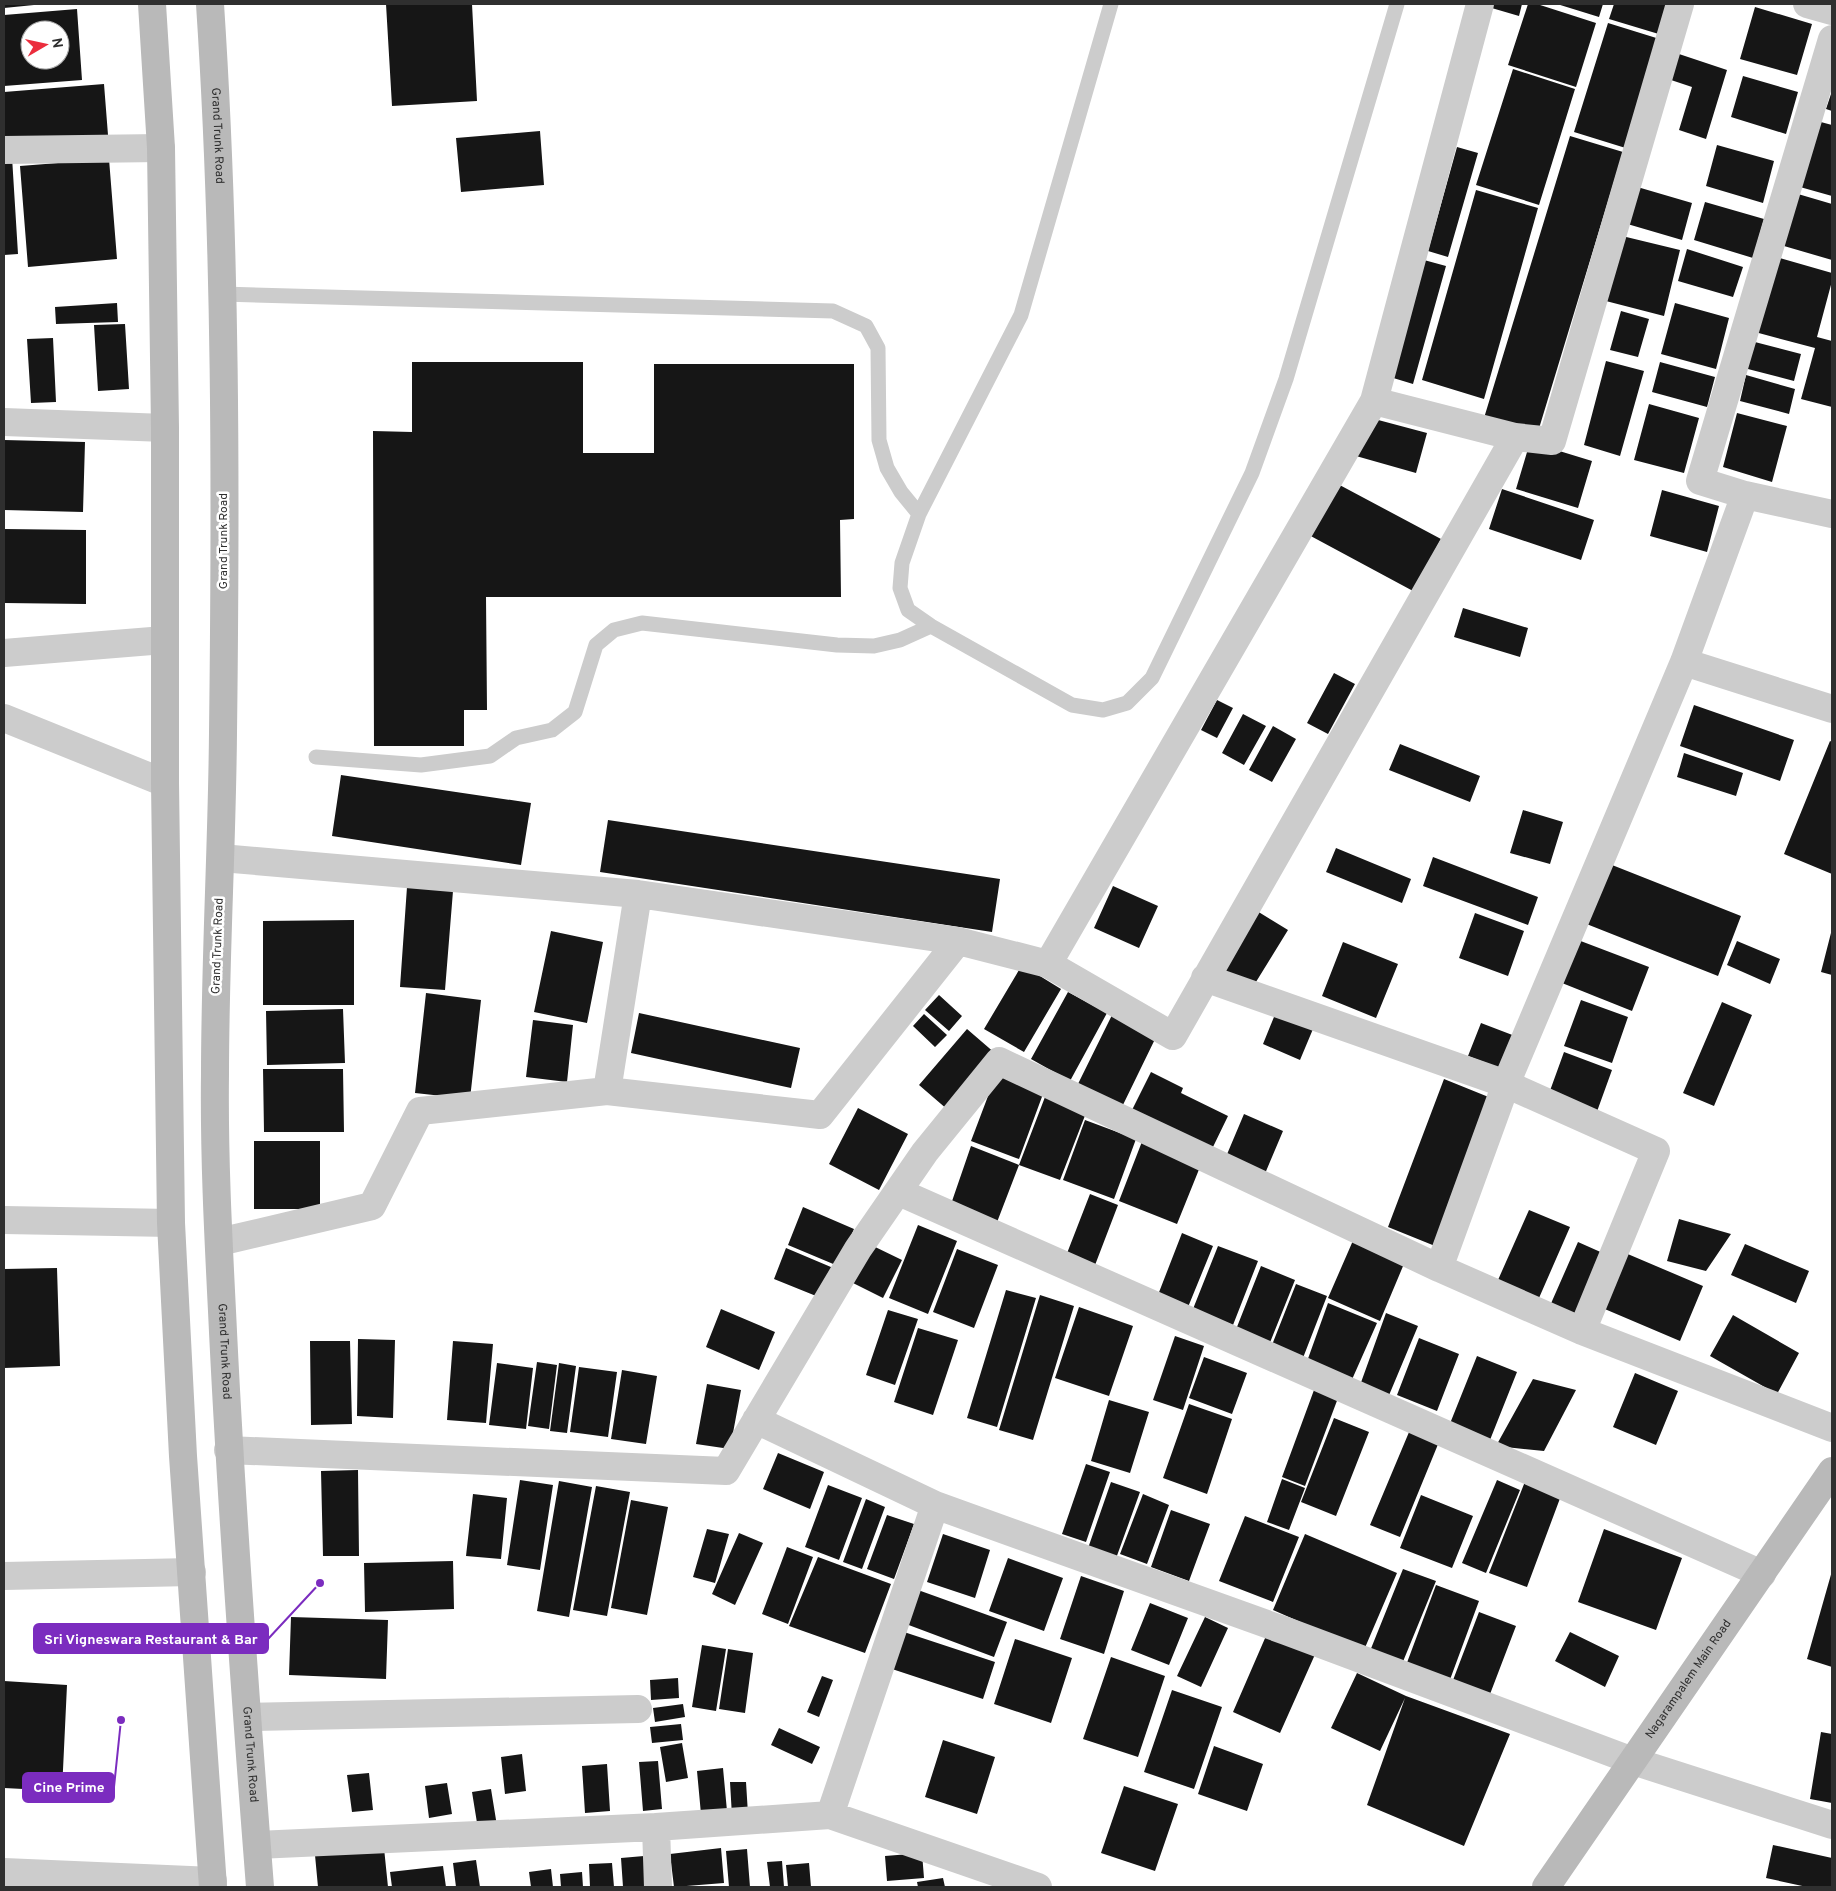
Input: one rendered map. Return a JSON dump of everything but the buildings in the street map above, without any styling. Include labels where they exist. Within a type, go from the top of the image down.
[{"type":"main road","points":[[152,4],[161,148],[165,428],[165,783],[171,1223],[183,1456],[213,1884]]},
{"type":"main road","name":"Grand Trunk Road","points":[[210,4],[214,63],[222,294],[224,590],[221,858],[215,1074],[219,1242],[228,1450],[260,1887]]},
{"type":"main road","name":"Nagarampalem Main Road","points":[[1546,1887],[1832,1471]]},
{"type":"street","points":[[1048,964],[1374,401],[1480,4]]},
{"type":"street","points":[[1374,401],[1516,437],[1552,441],[1680,4]]},
{"type":"street","points":[[1806,4],[1832,11]]},
{"type":"street","points":[[1832,39],[1700,481],[1745,495],[1832,514]]},
{"type":"street","points":[[4,150],[161,148]]},
{"type":"street","points":[[4,422],[165,428]]},
{"type":"street","points":[[221,858],[638,894],[958,940],[1048,964],[1173,1036],[1516,437]]},
{"type":"street","points":[[1439,1268],[1506,1084],[1684,662],[1745,495]]},
{"type":"street","points":[[4,653],[164,640]]},
{"type":"street","points":[[1684,662],[1832,709]]},
{"type":"street","points":[[4,718],[165,783]]},
{"type":"street","points":[[607,1091],[638,894]]},
{"type":"street","points":[[219,1242],[372,1206],[420,1111],[607,1091],[820,1115],[958,940]]},
{"type":"street","points":[[1205,978],[1506,1084],[1656,1151],[1582,1331]]},
{"type":"street","points":[[228,1450],[726,1471],[858,1249],[925,1152],[999,1061],[1439,1268],[1582,1331],[1832,1428]]},
{"type":"street","points":[[898,1192],[1762,1574]]},
{"type":"street","points":[[4,1220],[171,1223]]},
{"type":"street","points":[[756,1420],[936,1505],[1286,1631],[1633,1761],[1832,1825]]},
{"type":"street","points":[[830,1815],[936,1505]]},
{"type":"street","points":[[4,1576],[192,1572]]},
{"type":"street","points":[[248,1716],[638,1709]]},
{"type":"street","points":[[256,1845],[656,1827],[830,1815],[1038,1887]]},
{"type":"street","points":[[656,1827],[658,1887]]},
{"type":"street","points":[[4,1872],[213,1884]]},
{"type":"lane","points":[[1111,4],[1021,315],[919,514],[902,563],[900,588],[908,610],[931,626],[1072,705],[1103,710],[1127,703],[1152,678],[1252,472],[1286,379],[1397,4]]},
{"type":"lane","points":[[222,294],[833,311],[866,326],[878,348],[880,440],[887,468],[901,492],[919,514]]},
{"type":"lane","points":[[316,757],[421,765],[490,756],[516,738],[552,730],[576,712],[596,645],[614,630],[642,623],[837,645],[874,646],[900,640],[931,626]]},
{"type":"place","name":"Sri Vigneswara Restaurant & Bar","points":[[320,1583]]},
{"type":"place","name":"Cine Prime","points":[[121,1720]]}]
